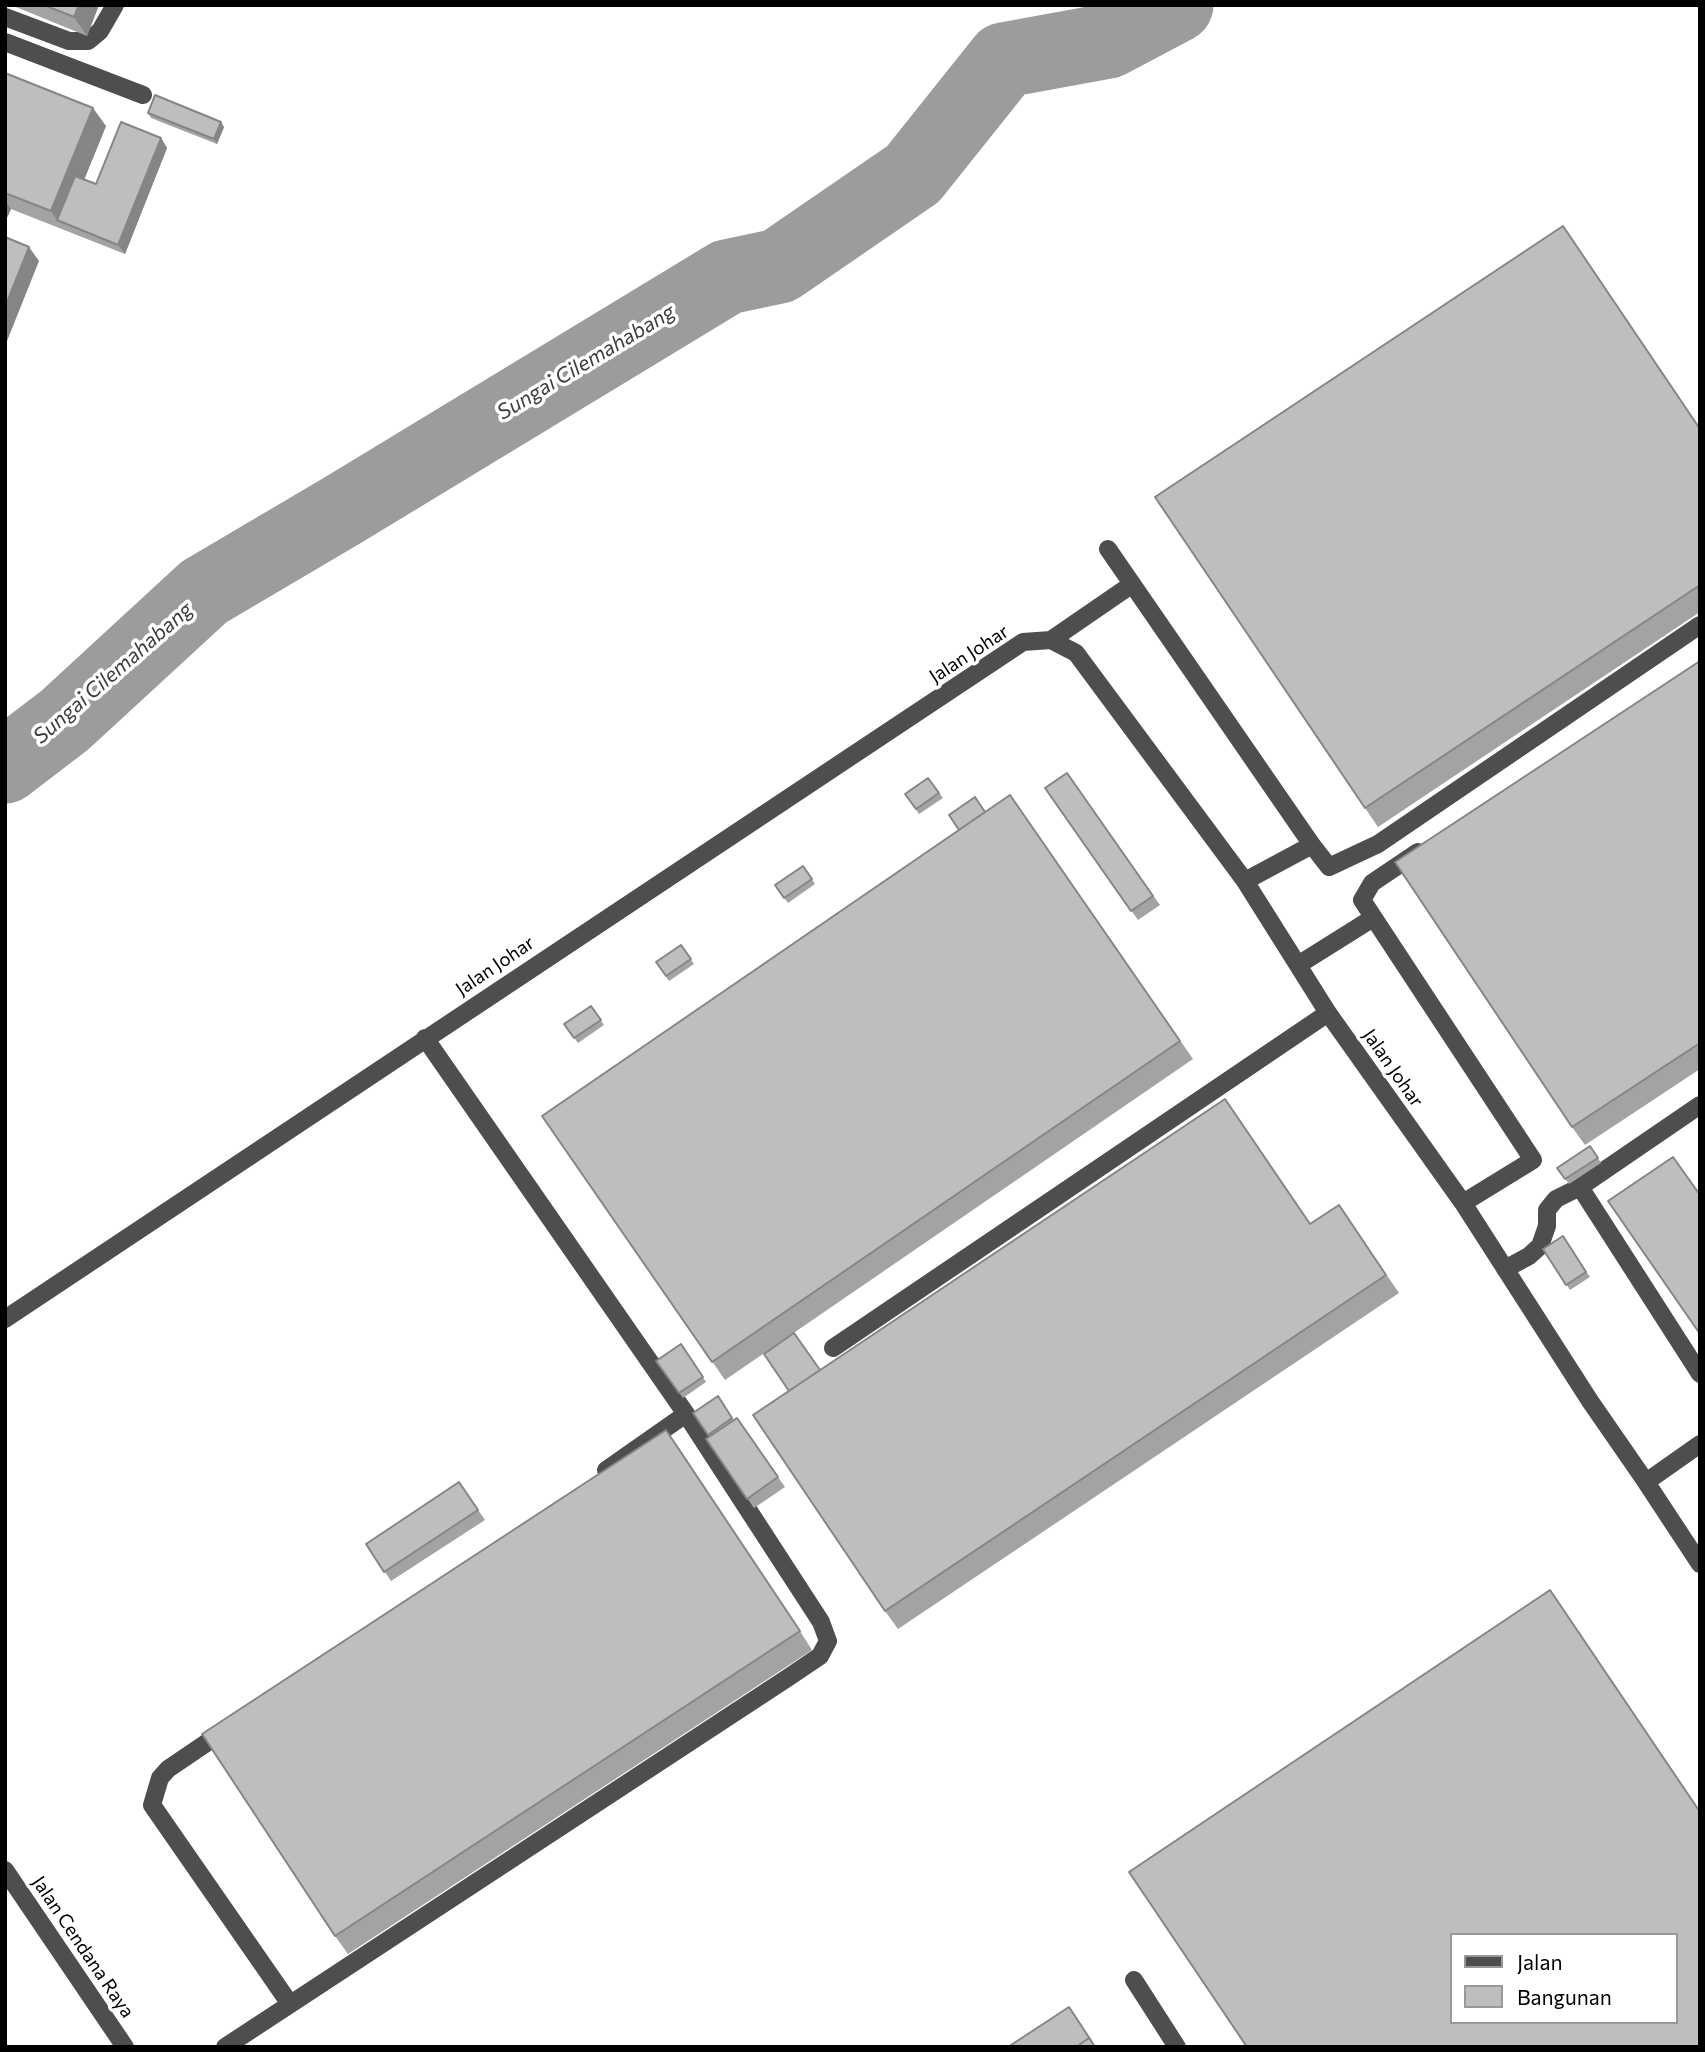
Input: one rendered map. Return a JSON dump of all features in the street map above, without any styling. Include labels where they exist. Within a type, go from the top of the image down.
[{"type":"lane","points":[[5,17],[69,41],[88,41],[100,31],[115,5]]},
{"type":"lane","points":[[5,42],[143,95]]},
{"type":"lane","points":[[1108,549],[1329,867],[1378,844],[1700,625]]},
{"type":"lane","points":[[1051,640],[1132,585]]},
{"type":"lane","name":"Jalan Johar","points":[[5,1319],[1023,642],[1051,640],[1076,653],[1245,881],[1328,1013],[1463,1203],[1590,1401],[1700,1564]]},
{"type":"lane","points":[[1436,841],[1372,883],[1362,900],[1533,1160],[1463,1203]]},
{"type":"lane","points":[[1245,881],[1312,845]]},
{"type":"lane","points":[[1298,965],[1373,918]]},
{"type":"lane","points":[[833,1348],[1328,1013]]},
{"type":"lane","points":[[225,2047],[820,1656],[828,1642],[821,1622],[687,1414],[425,1038]]},
{"type":"lane","points":[[1505,1269],[1529,1256],[1540,1246],[1547,1226],[1547,1210],[1556,1199],[1580,1187],[1700,1105]]},
{"type":"lane","points":[[1580,1187],[1700,1374]]},
{"type":"lane","points":[[594,1478],[687,1414]]},
{"type":"lane","points":[[1646,1482],[1700,1444]]},
{"type":"lane","points":[[237,1722],[168,1769],[160,1777],[152,1805],[290,2004]]},
{"type":"lane","name":"Jalan Cendana Raya","points":[[5,1870],[125,2047]]},
{"type":"lane","points":[[1134,1980],[1177,2047]]},
{"type":"building","points":[[44,5],[79,5],[74,17]]},
{"type":"building","points":[[5,73],[93,108],[51,211],[5,193]]},
{"type":"building","points":[[155,95],[221,122],[214,139],[148,113]]},
{"type":"building","points":[[121,122],[161,138],[118,245],[57,220],[75,176],[96,184]]},
{"type":"building","points":[[1563,226],[1700,429],[1700,585],[1365,808],[1155,497]]},
{"type":"building","points":[[5,237],[29,247],[5,307]]},
{"type":"building","points":[[1700,661],[1700,1043],[1572,1127],[1395,862]]},
{"type":"building","points":[[1067,773],[1153,896],[1131,911],[1045,788]]},
{"type":"building","points":[[928,778],[939,793],[916,809],[905,794]]},
{"type":"building","points":[[1010,795],[1180,1041],[712,1362],[542,1116]]},
{"type":"building","points":[[975,797],[985,812],[959,830],[949,815]]},
{"type":"building","points":[[803,866],[812,879],[784,898],[775,885]]},
{"type":"building","points":[[681,945],[691,959],[666,976],[656,962]]},
{"type":"building","points":[[591,1006],[601,1020],[574,1038],[564,1024]]},
{"type":"building","points":[[1225,1099],[1310,1224],[1339,1205],[1386,1275],[885,1611],[753,1415]]},
{"type":"building","points":[[1590,1146],[1598,1158],[1565,1179],[1557,1168]]},
{"type":"building","points":[[1673,1157],[1700,1195],[1700,1334],[1608,1201]]},
{"type":"building","points":[[1563,1236],[1586,1272],[1566,1285],[1543,1249]]},
{"type":"building","points":[[794,1333],[820,1370],[789,1391],[764,1354]]},
{"type":"building","points":[[681,1344],[703,1377],[679,1393],[656,1361]]},
{"type":"building","points":[[718,1396],[732,1418],[708,1435],[693,1413]]},
{"type":"building","points":[[737,1418],[778,1477],[747,1499],[706,1439]]},
{"type":"building","points":[[666,1430],[800,1631],[335,1936],[202,1734]]},
{"type":"building","points":[[459,1482],[478,1510],[384,1572],[366,1544]]},
{"type":"building","points":[[1550,1590],[1700,1812],[1700,2047],[1247,2047],[1129,1872]]},
{"type":"building","points":[[1069,2007],[1092,2042],[1089,2038],[1076,2047],[1008,2047]]},
{"type":"building","points":[[1089,2038],[1095,2047],[1076,2047]]},
{"type":"waterway","name":"Sungai Cilemahabang","points":[[5,766],[65,720],[204,592],[727,277],[779,266],[913,174],[1004,60],[1108,41],[1176,5]]}]
